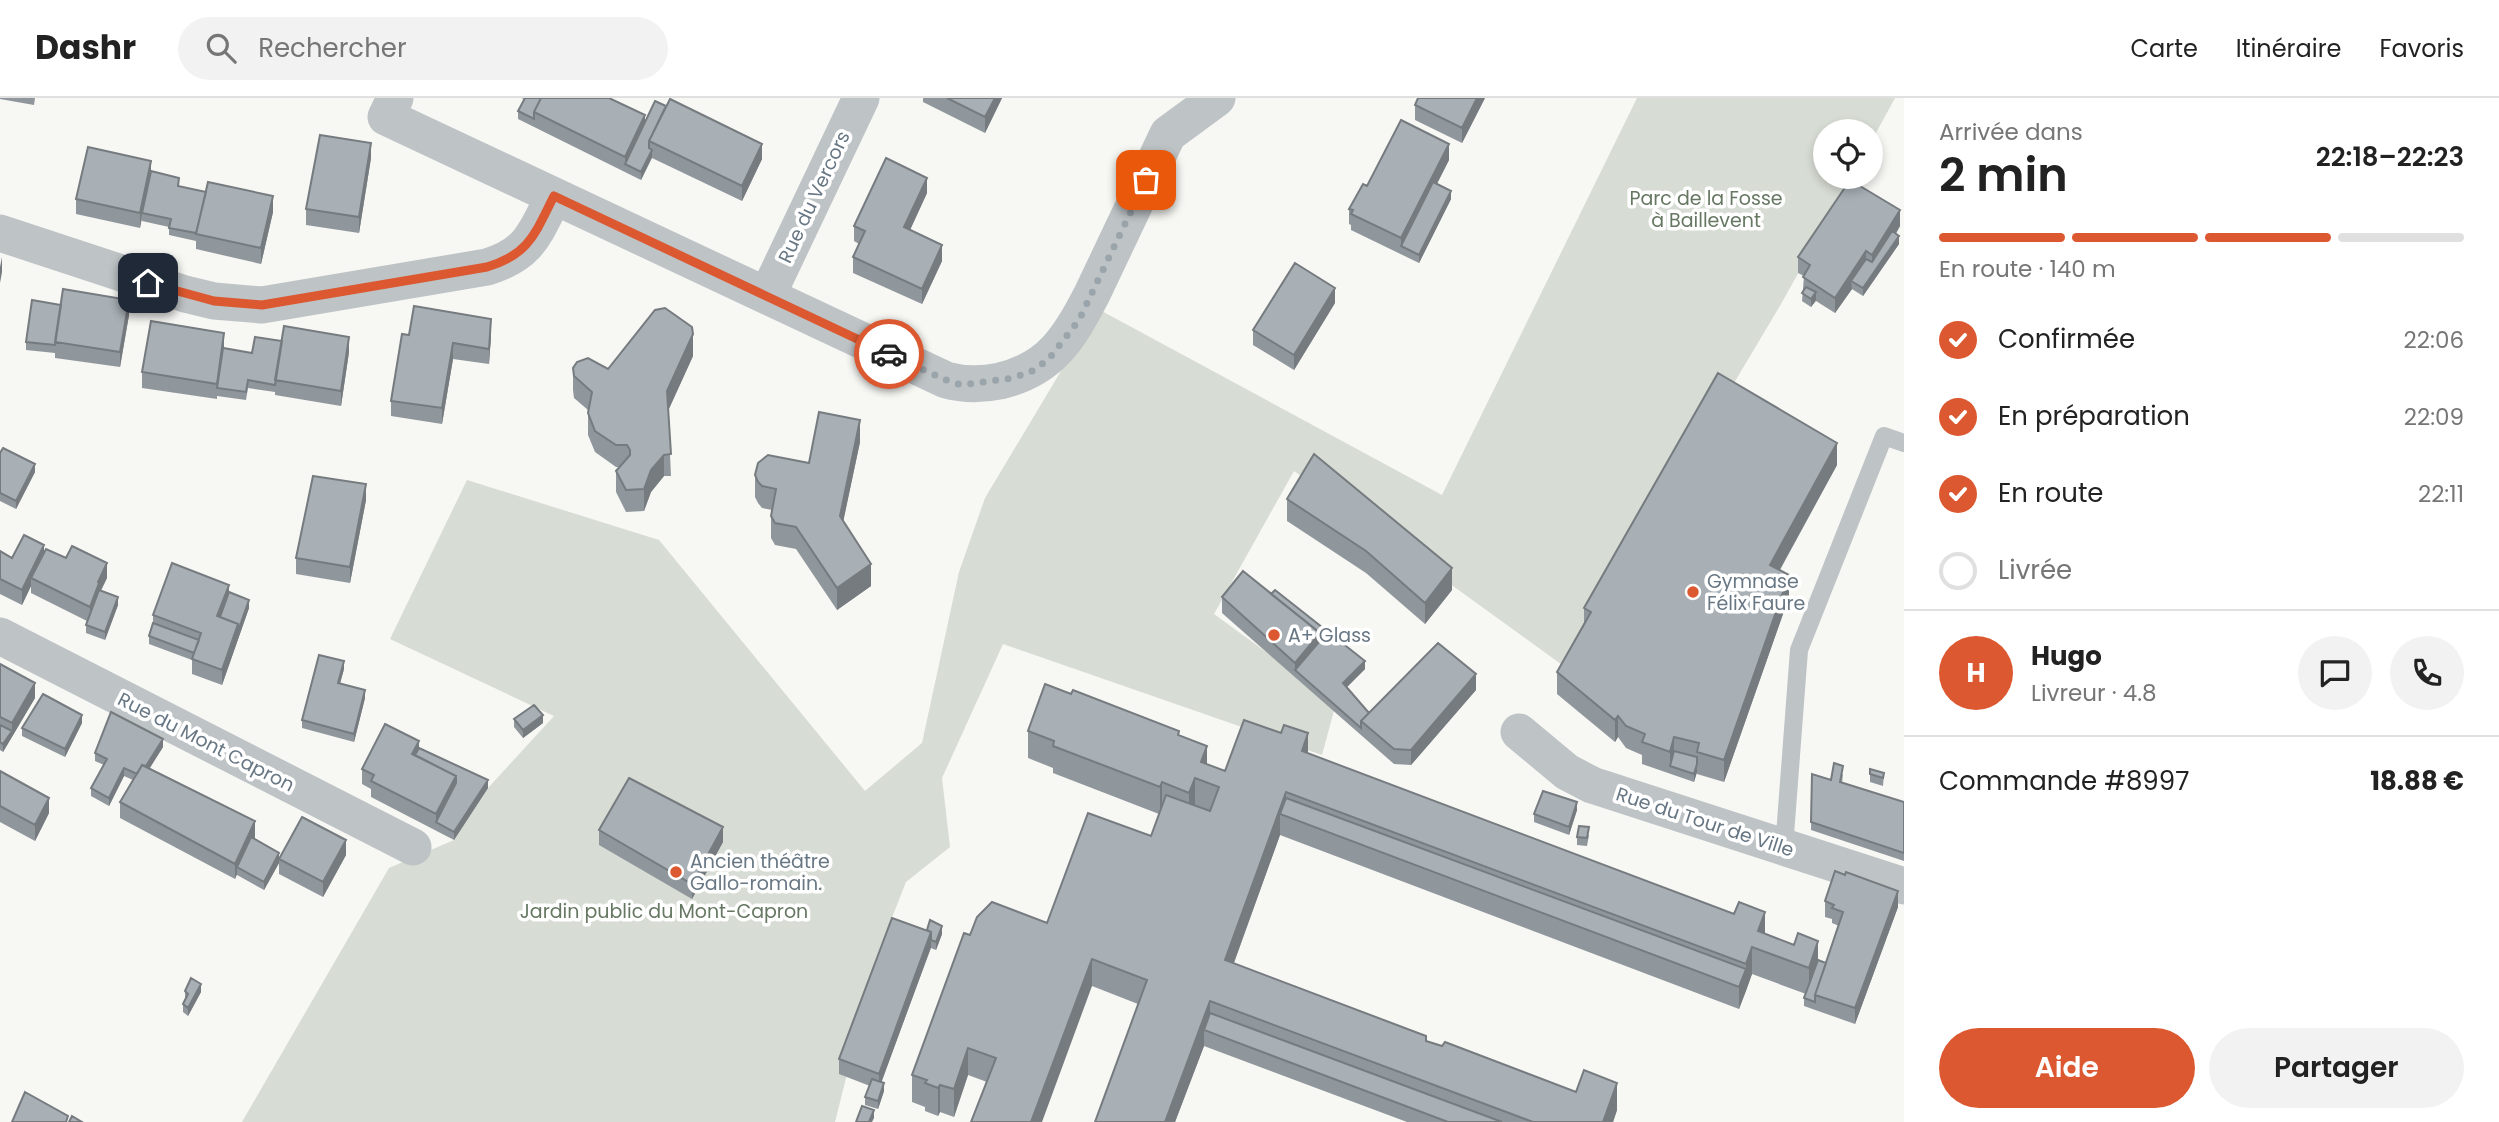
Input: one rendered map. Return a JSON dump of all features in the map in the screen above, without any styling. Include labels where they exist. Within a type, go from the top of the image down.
[{"type":"street","name":"Rue du Vercors","points":[[766,296],[861,98]]},
{"type":"street","points":[[390,108],[554,196],[961,385],[1013,378],[1032,371],[1048,360],[1079,320],[1185,98]]},
{"type":"street","points":[[1168,134],[1217,98]]},
{"type":"street","points":[[0,233],[185,294],[237,305],[262,305],[505,261],[518,254],[531,240],[554,196]]},
{"type":"street","name":"Rue du Mont Capron","points":[[0,636],[413,847]]},
{"type":"street","name":"Rue du Tour de Ville","points":[[1519,732],[1567,772],[1592,785],[1904,886]]},
{"type":"lane","points":[[1784,848],[1799,650],[1884,436],[1904,443]]},
{"type":"green space","points":[[1637,98],[1895,98],[1883,120],[1813,119],[1813,189],[1845,189],[1781,304],[1565,667],[1294,471],[1214,614],[1336,703],[1322,755],[1003,644],[942,778],[950,847],[906,882],[876,958],[835,1122],[242,1122],[389,868],[454,840],[488,788],[554,716],[390,639],[467,480],[659,540],[865,791],[922,743],[959,572],[985,498],[1098,309],[1442,495]]},
{"type":"building","points":[[525,98],[541,98],[534,112],[534,119],[518,111]]},
{"type":"building","points":[[541,98],[609,98],[645,115],[625,157],[534,112]]},
{"type":"building","points":[[947,98],[995,98],[985,117]]},
{"type":"building","points":[[1418,98],[1477,98],[1462,128],[1415,105]]},
{"type":"building","points":[[670,99],[762,144],[742,186],[649,141]]},
{"type":"building","points":[[655,101],[666,106],[649,141],[649,148],[652,150],[641,172],[625,164]]},
{"type":"building","points":[[1401,120],[1449,144],[1401,238],[1351,214],[1353,210],[1349,209],[1363,184],[1367,186]]},
{"type":"building","points":[[320,135],[371,143],[359,217],[306,209]]},
{"type":"building","points":[[88,147],[151,161],[140,213],[76,199]]},
{"type":"building","points":[[886,158],[927,178],[904,227],[942,245],[922,289],[853,257],[865,231],[854,226]]},
{"type":"building","points":[[151,171],[179,178],[178,186],[206,192],[196,233],[169,228],[171,219],[142,213]]},
{"type":"building","points":[[208,182],[273,196],[261,248],[196,234]]},
{"type":"building","points":[[1433,182],[1451,191],[1419,255],[1401,246]]},
{"type":"building","points":[[1844,189],[1865,189],[1900,210],[1872,255],[1866,251],[1835,298],[1803,277],[1810,265],[1798,257]]},
{"type":"building","points":[[1892,231],[1899,236],[1863,288],[1851,281],[1866,259],[1872,262]]},
{"type":"building","points":[[1295,263],[1335,288],[1294,355],[1253,330]]},
{"type":"building","points":[[1806,287],[1816,292],[1811,299],[1802,293]]},
{"type":"building","points":[[63,289],[129,300],[120,352],[55,342]]},
{"type":"building","points":[[32,300],[61,305],[55,345],[26,342]]},
{"type":"building","points":[[414,306],[491,319],[489,349],[453,343],[442,408],[391,401],[402,334],[409,335]]},
{"type":"building","points":[[665,308],[692,327],[693,334],[667,391],[671,454],[664,455],[651,470],[644,489],[626,490],[616,471],[630,455],[630,450],[627,445],[616,445],[595,431],[588,413],[592,392],[574,376],[573,368],[577,362],[588,358],[608,369],[655,310]]},
{"type":"building","points":[[151,321],[224,333],[217,384],[142,372]]},
{"type":"building","points":[[284,326],[349,337],[341,391],[275,380]]},
{"type":"building","points":[[255,337],[282,341],[275,385],[248,380],[246,392],[217,388],[223,348],[252,353]]},
{"type":"building","name":"Gymnase Félix Faure","points":[[1718,373],[1837,443],[1770,565],[1789,575],[1724,760],[1697,752],[1699,743],[1674,737],[1670,752],[1642,742],[1645,734],[1626,726],[1618,716],[1615,720],[1557,672],[1591,612],[1584,608]]},
{"type":"building","points":[[819,412],[860,420],[840,516],[871,564],[837,588],[796,527],[775,523],[771,516],[776,489],[762,486],[755,475],[758,463],[768,455],[809,463]]},
{"type":"building","points":[[3,448],[35,464],[16,501],[0,493],[0,453]]},
{"type":"building","points":[[1314,454],[1452,568],[1425,603],[1366,551],[1287,499]]},
{"type":"building","points":[[313,476],[366,484],[350,567],[296,558]]},
{"type":"building","points":[[24,535],[44,545],[22,590],[0,579],[0,551],[12,558]]},
{"type":"building","points":[[72,546],[107,563],[90,607],[31,578],[46,549],[66,558]]},
{"type":"building","points":[[172,563],[229,585],[217,616],[238,624],[222,670],[192,659],[201,633],[153,615]]},
{"type":"building","points":[[1243,571],[1320,633],[1295,663],[1222,597]]},
{"type":"building","points":[[99,590],[118,597],[105,632],[86,625]]},
{"type":"building","points":[[1275,590],[1365,661],[1343,683],[1369,713],[1361,721],[1361,728],[1295,670],[1320,641],[1320,633],[1271,594]]},
{"type":"building","points":[[229,592],[249,600],[238,631],[238,624],[220,617]]},
{"type":"building","points":[[153,623],[199,640],[194,653],[149,636]]},
{"type":"building","points":[[1438,643],[1476,674],[1411,750],[1394,749],[1361,721]]},
{"type":"building","points":[[319,655],[344,661],[338,683],[365,690],[354,734],[302,720]]},
{"type":"building","points":[[0,664],[35,683],[12,723],[0,717]]},
{"type":"building","points":[[1045,684],[1071,694],[1073,690],[1179,731],[1178,735],[1207,746],[1201,762],[1225,771],[1244,720],[1281,733],[1284,725],[1308,733],[1302,751],[1734,914],[1739,902],[1765,912],[1758,931],[1794,945],[1798,933],[1818,941],[1809,968],[1752,947],[1746,964],[1286,792],[1225,960],[1426,1036],[1426,1041],[1442,1046],[1445,1042],[1576,1092],[1584,1070],[1617,1083],[1603,1122],[1533,1122],[1210,1001],[1165,1122],[1095,1122],[1147,980],[1092,959],[1031,1122],[971,1122],[996,1058],[968,1048],[954,1089],[940,1085],[938,1088],[925,1083],[927,1080],[912,1075],[964,933],[970,935],[977,917],[992,902],[1047,923],[1088,813],[1151,836],[1166,795],[1210,811],[1219,787],[1195,778],[1189,793],[1162,782],[1160,787],[1053,746],[1054,741],[1028,731]]},
{"type":"building","points":[[43,694],[82,715],[65,749],[22,728]]},
{"type":"building","points":[[534,705],[543,715],[523,730],[514,719]]},
{"type":"building","points":[[111,712],[163,739],[146,766],[142,765],[137,774],[124,768],[109,798],[91,788],[107,759],[95,753]]},
{"type":"building","points":[[385,724],[419,741],[412,754],[456,776],[436,814],[371,781],[374,775],[362,769]]},
{"type":"building","points":[[0,725],[12,731],[3,744],[0,742]]},
{"type":"building","points":[[419,748],[488,780],[454,832],[436,822],[456,783],[456,776],[415,755]]},
{"type":"building","points":[[1674,751],[1697,757],[1694,774],[1670,766]]},
{"type":"building","points":[[1834,763],[1843,766],[1840,782],[1904,802],[1904,853],[1811,822],[1812,774],[1831,780]]},
{"type":"building","points":[[142,765],[255,821],[235,864],[120,802]]},
{"type":"building","points":[[1870,769],[1884,773],[1883,778],[1870,774]]},
{"type":"building","points":[[0,771],[49,798],[35,825],[0,806]]},
{"type":"building","name":"Ancien théâtre Gallo-romain.","points":[[629,778],[723,827],[692,884],[599,830]]},
{"type":"building","points":[[1543,791],[1577,802],[1569,827],[1534,814]]},
{"type":"building","points":[[1286,798],[1746,969],[1739,987],[1280,814]]},
{"type":"building","points":[[302,817],[346,840],[323,882],[279,859]]},
{"type":"building","points":[[1579,826],[1589,827],[1587,838],[1577,837]]},
{"type":"building","points":[[251,837],[279,853],[264,882],[237,867]]},
{"type":"building","points":[[1835,871],[1845,875],[1846,872],[1898,891],[1855,1008],[1815,995],[1843,912],[1832,908],[1834,905],[1825,901]]},
{"type":"building","points":[[892,918],[931,932],[879,1074],[839,1059]]},
{"type":"building","points":[[930,920],[942,926],[936,942],[931,940],[931,932],[927,930]]},
{"type":"building","points":[[1818,960],[1826,963],[1815,1002],[1804,998]]},
{"type":"building","points":[[191,978],[201,984],[188,1008],[183,1004]]},
{"type":"building","points":[[1210,1013],[1502,1122],[1448,1122],[1204,1030]]},
{"type":"building","points":[[872,1079],[884,1083],[878,1101],[865,1097]]},
{"type":"building","points":[[25,1092],[68,1116],[66,1122],[12,1122]]},
{"type":"building","points":[[862,1106],[874,1110],[869,1122],[856,1122]]},
{"type":"building","points":[[72,1116],[82,1122],[69,1122]]},
{"type":"way so far","points":[[889,354],[961,385],[995,382],[1032,371],[1048,360],[1079,320],[1146,180]]},
{"type":"place","name":"Gymnase Félix Faure","points":[[1693,592]]},
{"type":"place","name":"A+ Glass","points":[[1274,635]]},
{"type":"place","name":"Ancien théâtre Gallo-romain.","points":[[676,872]]},
{"type":"route","points":[[148,283],[214,301],[262,305],[487,267],[518,254],[531,240],[554,196],[889,354]]},
{"type":"park label","name":"Parc de la Fosse à Baillevent","points":[[1706,209]]},
{"type":"park label","name":"Jardin public du Mont-Capron","points":[[664,911]]}]
